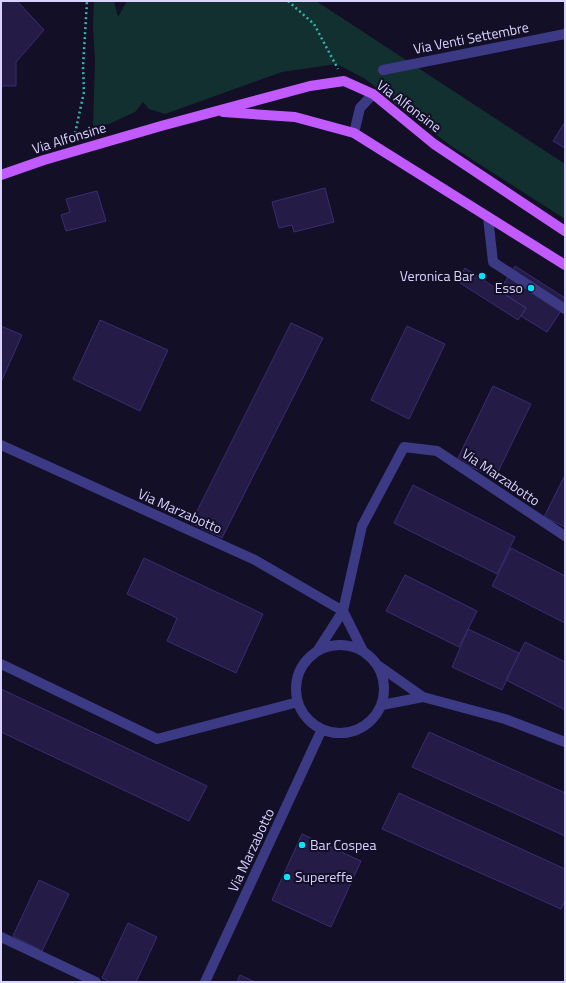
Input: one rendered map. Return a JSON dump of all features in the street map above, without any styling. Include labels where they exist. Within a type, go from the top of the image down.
[{"type":"main road","name":"Via Alfonsine","points":[[1,174],[71,152],[310,86],[344,81],[373,94],[434,144],[565,231]]},
{"type":"main road","name":"Via Alfonsine","points":[[215,112],[295,117],[354,133],[565,265]]},
{"type":"street","name":"Via Venti Settembre","points":[[383,70],[565,34]]},
{"type":"street","points":[[354,133],[360,108],[373,94]]},
{"type":"street","points":[[488,217],[493,262],[565,309]]},
{"type":"street","name":"Via Marzabotto","points":[[1,445],[255,560],[343,611],[363,652]]},
{"type":"street","name":"Via Marzabotto","points":[[379,666],[384,679],[385,692],[382,705],[374,717],[364,727],[350,732],[336,733],[322,729],[312,723],[303,714],[298,702],[296,688],[298,673],[306,660],[318,650],[343,611],[362,526],[404,447],[437,451],[565,536]]},
{"type":"street","name":"Via Marzabotto","points":[[318,650],[331,645],[345,645],[358,648],[370,656],[379,666],[423,697],[504,719],[565,742]]},
{"type":"street","points":[[1,664],[157,738],[298,702]]},
{"type":"street","name":"Via Marzabotto","points":[[382,705],[423,697]]},
{"type":"street","name":"Via Marzabotto","points":[[205,982],[322,729]]},
{"type":"street","points":[[1,937],[96,982]]},
{"type":"path","points":[[71,152],[84,92],[83,67],[87,1]]},
{"type":"path","points":[[288,1],[314,24],[344,81]]},
{"type":"green space","points":[[94,1],[114,1],[118,17],[127,1],[316,1],[565,164],[565,219],[454,148],[395,104],[367,80],[337,64],[282,72],[165,114],[149,109],[143,102],[135,112],[109,124],[93,126],[95,61],[93,25]]},
{"type":"building","points":[[1,1],[17,1],[44,30],[16,62],[16,86],[1,86]]},
{"type":"building","points":[[565,122],[565,148],[553,141]]},
{"type":"building","points":[[325,188],[334,222],[294,232],[292,225],[279,228],[272,202]]},
{"type":"building","points":[[97,191],[106,221],[66,231],[61,215],[70,212],[66,199]]},
{"type":"building","points":[[515,266],[565,298],[565,305],[547,332],[521,316],[526,308],[499,291]]},
{"type":"building","points":[[465,268],[526,308],[518,320],[457,281]]},
{"type":"building","points":[[100,320],[168,350],[140,411],[73,379]]},
{"type":"building","points":[[291,323],[323,338],[222,538],[191,523]]},
{"type":"building","points":[[1,326],[22,335],[1,382]]},
{"type":"building","points":[[407,326],[445,344],[409,419],[371,400]]},
{"type":"building","points":[[493,386],[531,404],[495,478],[457,460]]},
{"type":"building","points":[[565,475],[565,527],[544,517]]},
{"type":"building","points":[[413,485],[515,537],[497,574],[394,523]]},
{"type":"building","points":[[511,548],[565,576],[565,623],[492,586]]},
{"type":"building","points":[[144,558],[263,614],[236,673],[167,641],[177,618],[127,594]]},
{"type":"building","points":[[405,575],[477,611],[459,647],[386,611]]},
{"type":"building","points":[[468,629],[519,653],[502,690],[452,667]]},
{"type":"building","points":[[525,642],[565,662],[565,710],[506,680]]},
{"type":"building","points":[[1,689],[207,786],[189,821],[1,732]]},
{"type":"building","points":[[429,732],[565,793],[565,836],[412,767]]},
{"type":"building","points":[[399,793],[565,869],[565,901],[561,909],[382,829]]},
{"type":"building","points":[[302,834],[361,861],[331,927],[272,900]]},
{"type":"building","points":[[39,880],[69,894],[42,951],[13,936]]},
{"type":"building","points":[[128,923],[157,937],[136,982],[110,982],[102,978]]},
{"type":"building","points":[[240,975],[255,982],[237,982]]},
{"type":"place","name":"Veronica Bar","points":[[482,276]]},
{"type":"place","name":"Esso","points":[[531,288]]},
{"type":"place","name":"Bar Cospea","points":[[302,845]]},
{"type":"place","name":"Supereffe","points":[[287,877]]}]
